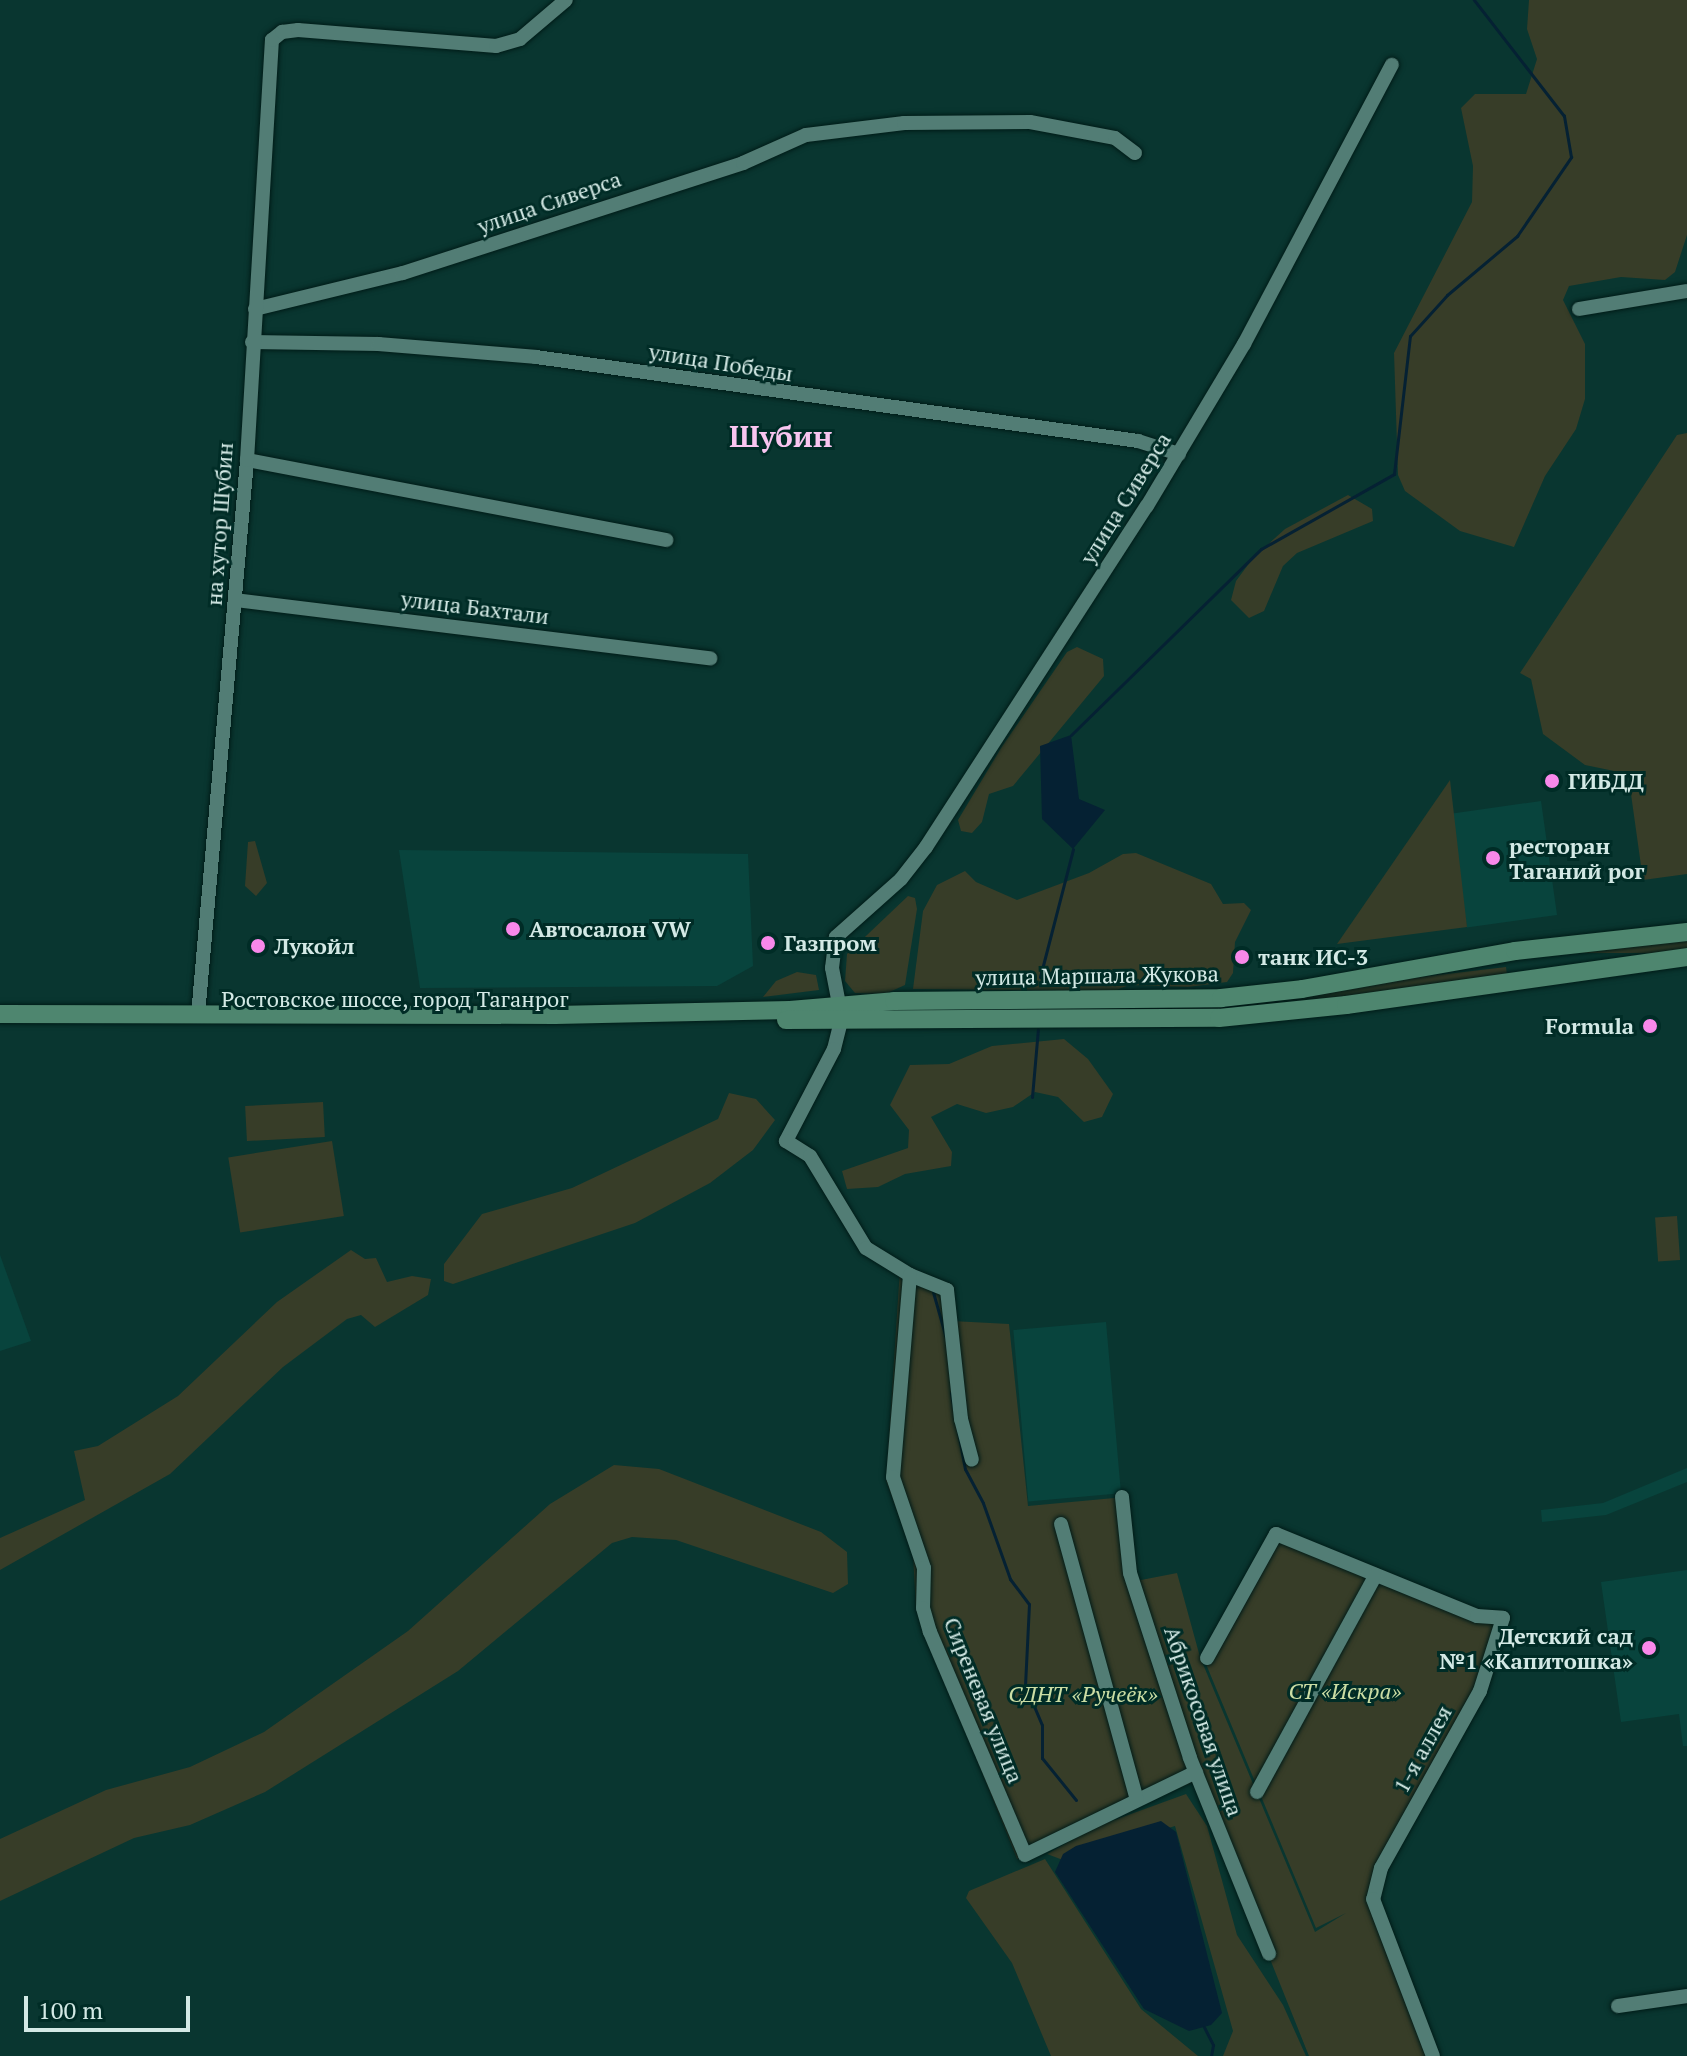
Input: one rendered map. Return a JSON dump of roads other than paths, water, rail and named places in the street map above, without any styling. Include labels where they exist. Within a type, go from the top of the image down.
[{"type":"main road","name":"улица Маршала Жукова","points":[[790,1015],[1221,998],[1515,951],[1687,932]]},
{"type":"main road","points":[[1515,951],[1519,978]]},
{"type":"main road","name":"улица Маршала Жукова","points":[[840,1012],[1219,1018],[1356,1004],[1519,978],[1687,957]]},
{"type":"main road","name":"Ростовское шоссе, город Таганрог","points":[[0,1014],[198,1019]]},
{"type":"main road","name":"Ростовское шоссе, город Таганрог","points":[[0,1022],[790,1015]]},
{"type":"street","name":"на хутор Шубин","points":[[198,1019],[247,460],[252,342],[274,37],[298,30],[496,46],[520,39],[566,0]]},
{"type":"street","name":"улица Сиверса","points":[[840,1012],[832,945],[850,922],[901,879],[926,847],[1179,454],[1244,344],[1392,65]]},
{"type":"street","name":"улица Сиверса","points":[[255,309],[403,273],[743,163],[806,135],[904,123],[1030,122],[1115,138],[1135,153]]},
{"type":"street","points":[[1579,309],[1687,291]]},
{"type":"street","name":"улица Победы","points":[[252,342],[379,344],[536,357],[1138,441],[1179,454]]},
{"type":"street","points":[[247,460],[666,540]]},
{"type":"street","name":"улица Бахтали","points":[[235,600],[710,658]]},
{"type":"street","points":[[840,1012],[834,1049],[786,1141],[810,1156],[866,1248],[910,1275],[947,1290],[961,1419],[972,1460]]},
{"type":"street","name":"Сиреневая улица","points":[[910,1275],[893,1477],[924,1568],[923,1608],[930,1632],[1025,1855],[1137,1799]]},
{"type":"street","name":"Абрикосовая улица","points":[[1122,1497],[1130,1573],[1196,1772],[1269,1954]]},
{"type":"street","points":[[1061,1524],[1137,1799],[1196,1772]]},
{"type":"street","points":[[1207,1658],[1276,1534],[1376,1575],[1257,1792]]},
{"type":"street","name":"1-я аллея","points":[[1376,1575],[1477,1616],[1503,1618],[1480,1691],[1381,1868],[1373,1899],[1433,2056]]},
{"type":"street","points":[[1618,2006],[1687,1996]]},
{"type":"waterway","points":[[1071,735],[1261,549],[1394,474],[1410,336],[1447,295],[1517,236],[1571,157],[1564,116],[1474,0]]},
{"type":"waterway","points":[[1040,977],[1073,849]]},
{"type":"waterway","points":[[1032,1097],[1038,1029]]},
{"type":"waterway","points":[[933,1292],[946,1338]]},
{"type":"waterway","points":[[951,1393],[965,1469],[983,1503],[1010,1579],[1029,1604],[1025,1685],[1042,1725],[1042,1758],[1076,1800]]},
{"type":"waterway","points":[[1204,2027],[1213,2045],[1211,2056]]},
{"type":"place","name":"ГИБДД","points":[[1552,781]]},
{"type":"place","name":"ресторан Таганий рог","points":[[1493,858]]},
{"type":"place","name":"Автосалон VW","points":[[513,929]]},
{"type":"place","name":"Газпром","points":[[768,943]]},
{"type":"place","name":"Лукойл","points":[[258,946]]},
{"type":"place","name":"танк ИС-3","points":[[1242,957]]},
{"type":"place","name":"Formula","points":[[1650,1026]]},
{"type":"place","name":"Детский сад №1 «Капитошка»","points":[[1649,1648]]},
{"type":"district","name":"Шубин","points":[[781,436]]},
{"type":"park label","name":"СТ «Искра»","points":[[1345,1691]]},
{"type":"park label","name":"СДНТ «Ручеёк»","points":[[1083,1694]]}]
